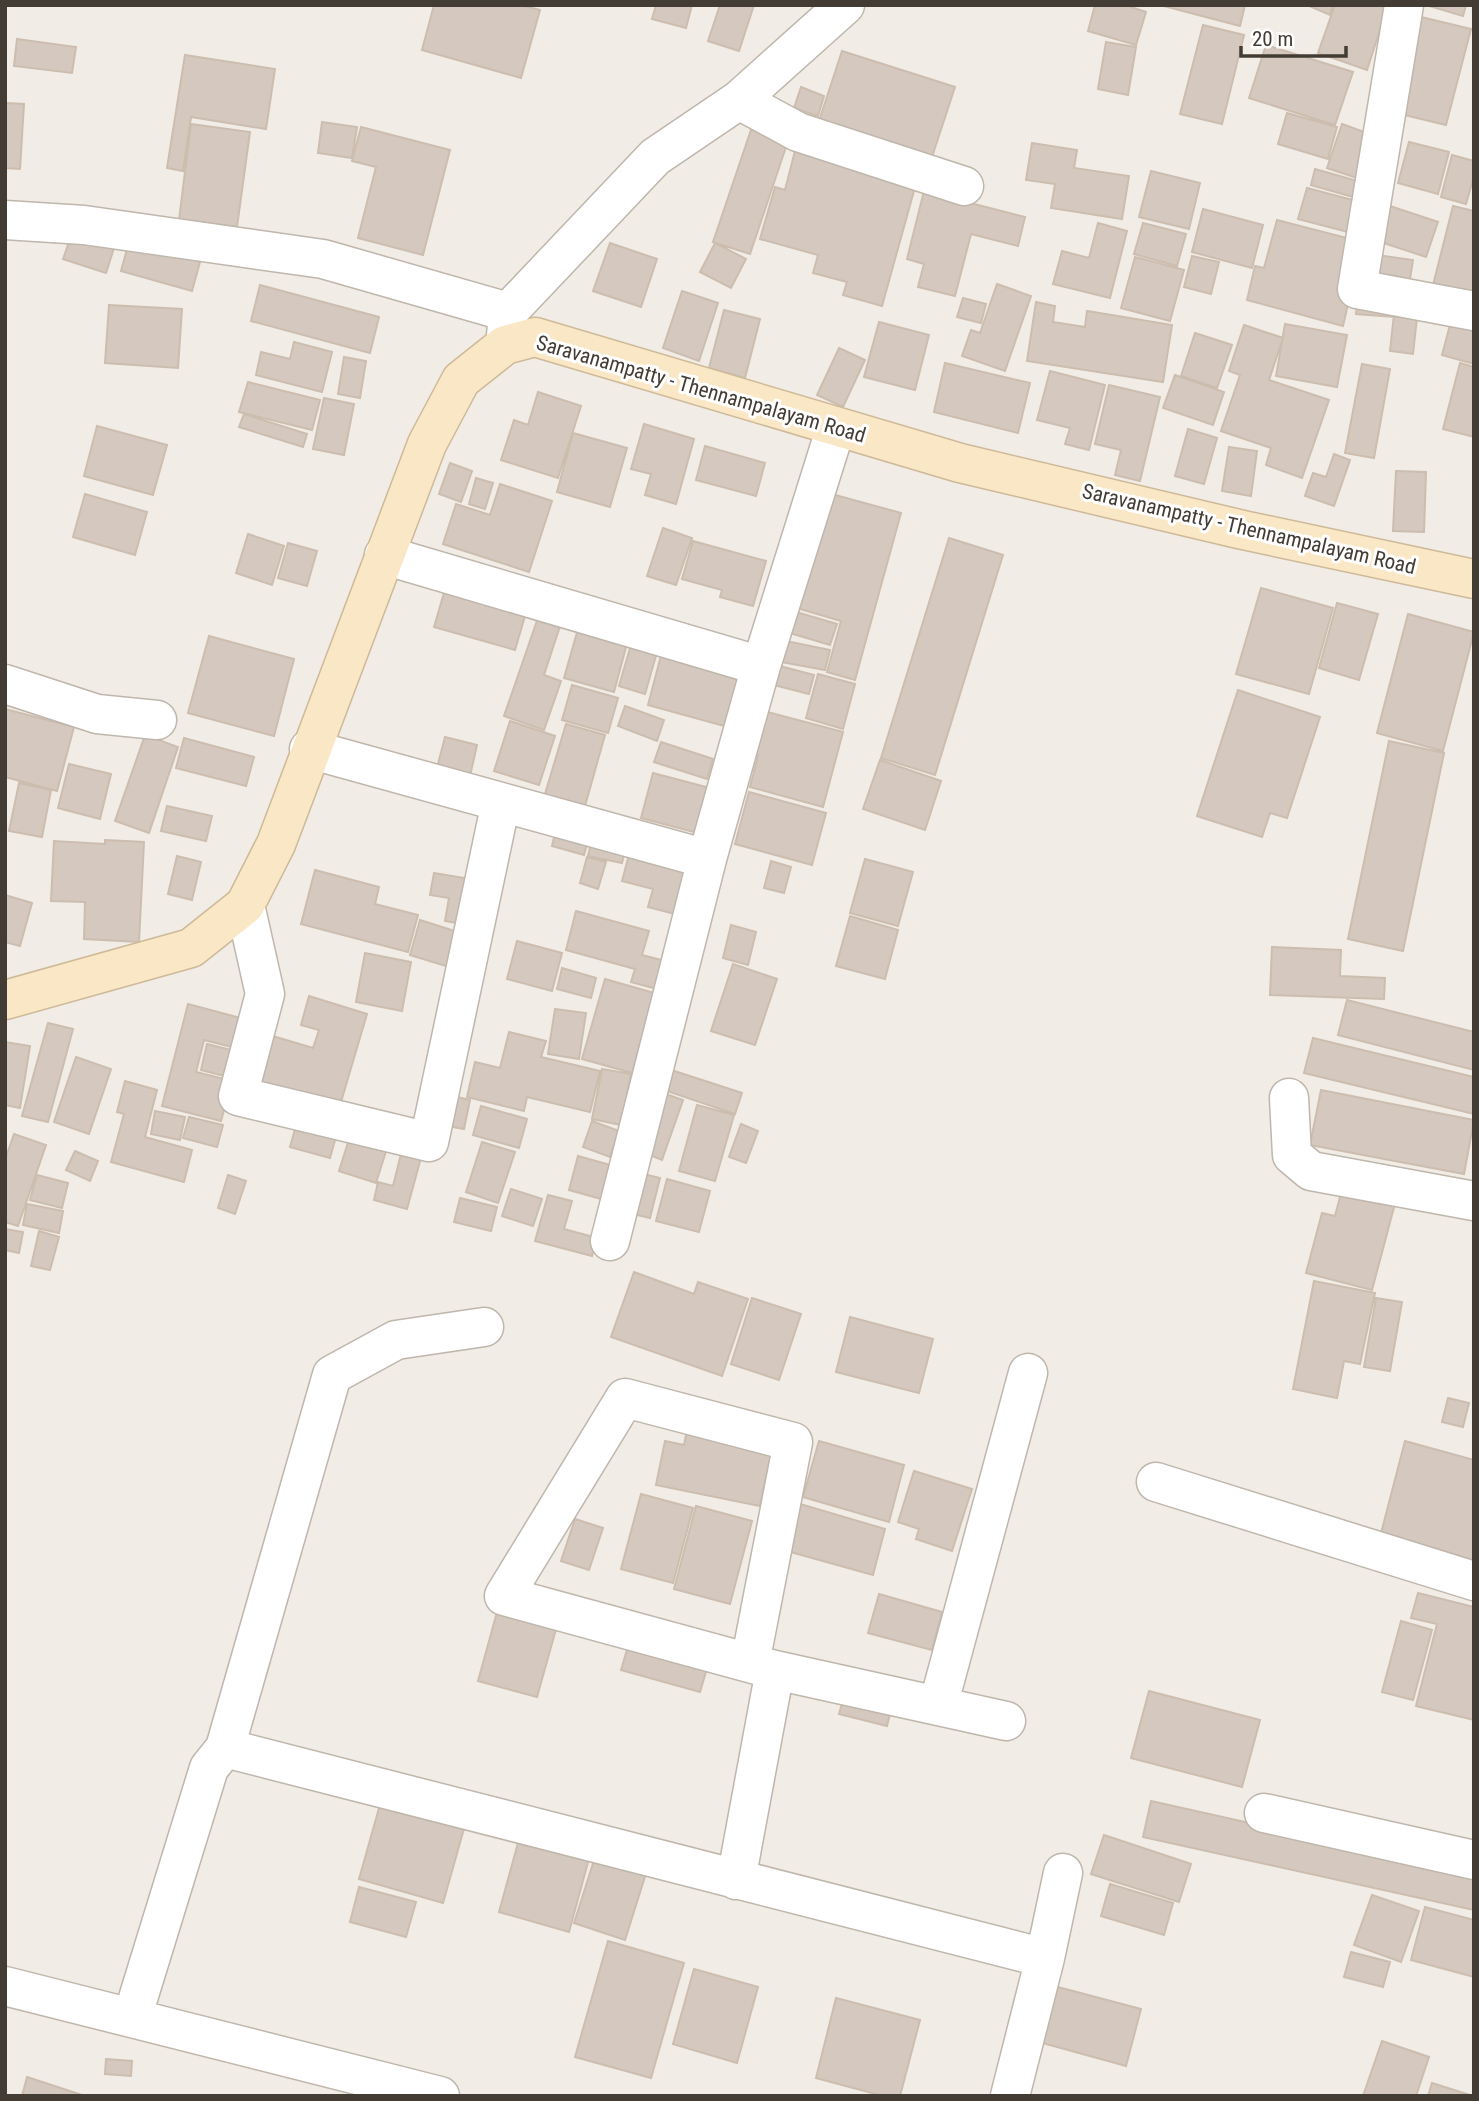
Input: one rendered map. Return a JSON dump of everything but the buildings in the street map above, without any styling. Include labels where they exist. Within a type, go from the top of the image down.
[{"type":"main road","name":"Saravanampatty - Thennampalayam Road","points":[[5,1000],[191,948],[245,905],[276,844],[309,749],[427,444],[461,380],[507,328],[987,470],[1243,530],[1474,579]]},
{"type":"street","points":[[6,229],[84,225],[324,258],[507,328],[655,157],[739,100],[845,5]]},
{"type":"street","points":[[1404,5],[1357,289],[1474,311]]},
{"type":"street","points":[[739,100],[798,132],[964,186]]},
{"type":"street","points":[[610,1241],[707,859],[761,666],[836,427]]},
{"type":"street","points":[[384,555],[761,666]]},
{"type":"street","points":[[5,684],[97,714],[157,720]]},
{"type":"street","points":[[309,749],[707,859]]},
{"type":"street","points":[[245,905],[265,994],[238,1096],[429,1142],[501,802]]},
{"type":"street","points":[[1289,1098],[1292,1155],[1311,1171],[1474,1201]]},
{"type":"street","points":[[132,2018],[209,1768],[225,1748],[332,1375],[396,1340],[484,1327]]},
{"type":"street","points":[[938,1706],[1028,1373]]},
{"type":"street","points":[[736,1880],[762,1667],[793,1442],[625,1398],[504,1596],[762,1667],[1006,1721]]},
{"type":"street","points":[[1156,1482],[1474,1581]]},
{"type":"street","points":[[225,1748],[1045,1958]]},
{"type":"street","points":[[1264,1812],[1474,1860]]},
{"type":"street","points":[[1010,2096],[1063,1874]]},
{"type":"street","points":[[5,1986],[440,2096]]}]
